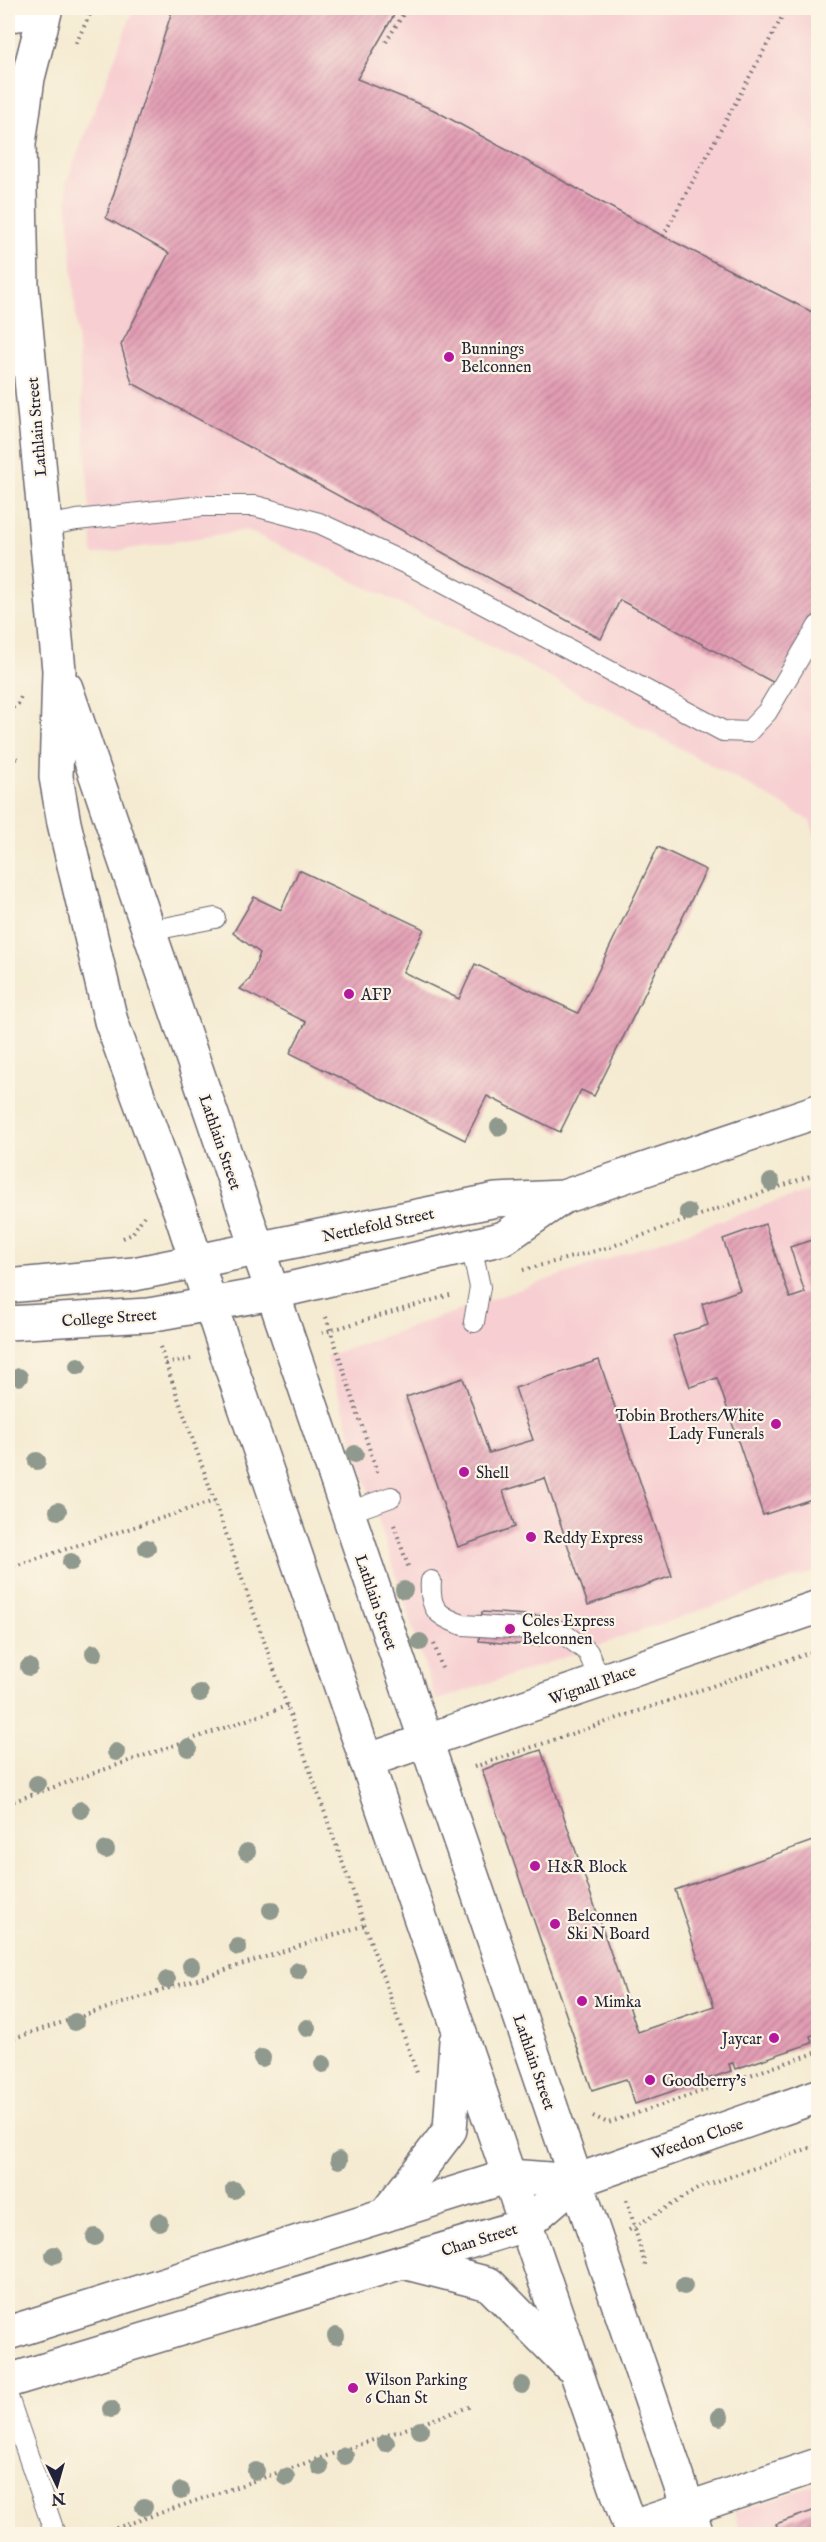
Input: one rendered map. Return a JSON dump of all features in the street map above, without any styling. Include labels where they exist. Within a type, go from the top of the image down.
[{"type":"street","points":[[8,15],[45,9]]},
{"type":"street","name":"Lathlain Street","points":[[45,9],[28,78],[20,144],[22,285],[60,670],[56,777],[64,823],[111,1021],[180,1211],[195,1262],[631,2532]]},
{"type":"street","name":"Lathlain Street","points":[[60,670],[346,1513],[693,2522]]},
{"type":"street","name":"Nettlefold Street","points":[[195,1262],[496,1200],[563,1197],[819,1111]]},
{"type":"street","name":"Nettlefold Street","points":[[210,1305],[272,1293],[504,1238],[563,1197]]},
{"type":"street","points":[[8,1286],[134,1274],[195,1262]]},
{"type":"street","name":"College Street","points":[[8,1323],[149,1316],[210,1305]]},
{"type":"street","name":"Wignall Place","points":[[366,1761],[819,1606]]},
{"type":"street","points":[[385,2215],[450,2130],[457,2024]]},
{"type":"street","name":"Weedon Close","points":[[576,2181],[819,2096]]},
{"type":"street","points":[[8,2333],[509,2176],[576,2181]]},
{"type":"street","name":"Chan Street","points":[[8,2381],[525,2225],[576,2181]]},
{"type":"street","points":[[403,2262],[489,2284],[576,2373]]},
{"type":"street","points":[[631,2532],[693,2522],[819,2465]]},
{"type":"lane","points":[[45,526],[77,520],[202,506],[255,506],[319,523],[413,567],[723,731],[748,732],[767,712],[819,626]]},
{"type":"lane","points":[[149,931],[215,918]]},
{"type":"lane","points":[[471,1245],[480,1287],[474,1322]]},
{"type":"lane","points":[[346,1513],[388,1498]]},
{"type":"lane","points":[[431,1581],[430,1596],[434,1609],[447,1620],[463,1625],[560,1631],[588,1653],[600,1681]]},
{"type":"lane","points":[[8,2397],[55,2535]]},
{"type":"path","points":[[75,45],[93,8]]},
{"type":"path","points":[[386,42],[407,8]]},
{"type":"path","points":[[663,236],[787,8]]},
{"type":"path","points":[[610,1246],[819,1173]]},
{"type":"path","points":[[122,1239],[132,1234],[144,1216]]},
{"type":"path","points":[[330,1331],[388,1498],[411,1576]]},
{"type":"path","points":[[156,1337],[418,2077]]},
{"type":"path","points":[[8,1568],[214,1501]]},
{"type":"path","points":[[433,1643],[444,1676]]},
{"type":"path","points":[[462,1729],[474,1767],[819,1650]]},
{"type":"path","points":[[8,1803],[287,1706]]},
{"type":"path","points":[[8,2040],[365,1925]]},
{"type":"path","points":[[588,2114],[608,2123],[819,2052]]},
{"type":"path","points":[[634,2229],[699,2188],[819,2145]]},
{"type":"path","points":[[99,2535],[472,2406]]},
{"type":"shaded area","name":"Bunnings Belconnen","points":[[134,8],[818,8],[818,845],[810,821],[755,789],[508,655],[246,530],[93,555],[66,183]]},
{"type":"shaded area","points":[[818,1187],[818,1570],[436,1701],[326,1356]]},
{"type":"shaded area","points":[[818,2483],[818,2534],[741,2534],[734,2513]]},
{"type":"building","name":"Bunnings Belconnen","points":[[173,8],[398,8],[357,79],[434,110],[663,236],[818,315],[818,609],[778,685],[620,600],[601,639],[132,383],[121,345],[169,253],[106,218]]},
{"type":"building","name":"AFP","points":[[658,847],[706,870],[594,1096],[581,1090],[560,1132],[487,1096],[465,1140],[290,1053],[306,1022],[240,989],[250,979],[260,953],[233,933],[254,897],[281,910],[299,870],[424,929],[403,972],[459,999],[475,964],[578,1013]]},
{"type":"building","name":"Tobin Brothers/White Lady Funerals","points":[[765,1224],[790,1298],[805,1293],[790,1247],[818,1238],[818,1497],[763,1515],[717,1378],[690,1387],[673,1336],[708,1325],[702,1304],[740,1290],[723,1239]]},
{"type":"building","points":[[599,1360],[672,1576],[588,1605],[545,1478],[503,1491],[515,1527],[458,1547],[406,1397],[463,1378],[489,1453],[533,1440],[515,1388]]},
{"type":"building","name":"Coles Express Belconnen","points":[[482,1612],[542,1616],[539,1646],[479,1641]]},
{"type":"building","points":[[541,1750],[638,2032],[714,2006],[675,1890],[818,1839],[818,2033],[810,2036],[812,2043],[735,2069],[733,2063],[729,2064],[731,2071],[635,2104],[626,2079],[592,2090],[482,1770]]},
{"type":"building","points":[[818,2509],[818,2534],[780,2534],[776,2524]]},
{"type":"place","name":"Bunnings Belconnen","points":[[449,357]]},
{"type":"place","name":"AFP","points":[[349,994]]},
{"type":"place","name":"Tobin Brothers/White Lady Funerals","points":[[776,1424]]},
{"type":"place","name":"Shell","points":[[464,1472]]},
{"type":"place","name":"Reddy Express","points":[[531,1537]]},
{"type":"place","name":"Coles Express Belconnen","points":[[510,1629]]},
{"type":"place","name":"H&R Block","points":[[535,1866]]},
{"type":"place","name":"Belconnen Ski N Board","points":[[555,1924]]},
{"type":"place","name":"Mimka","points":[[582,2001]]},
{"type":"place","name":"Jaycar","points":[[774,2038]]},
{"type":"place","name":"Goodberry’s","points":[[650,2080]]},
{"type":"place","name":"Wilson Parking 6 Chan St","points":[[353,2388]]}]
